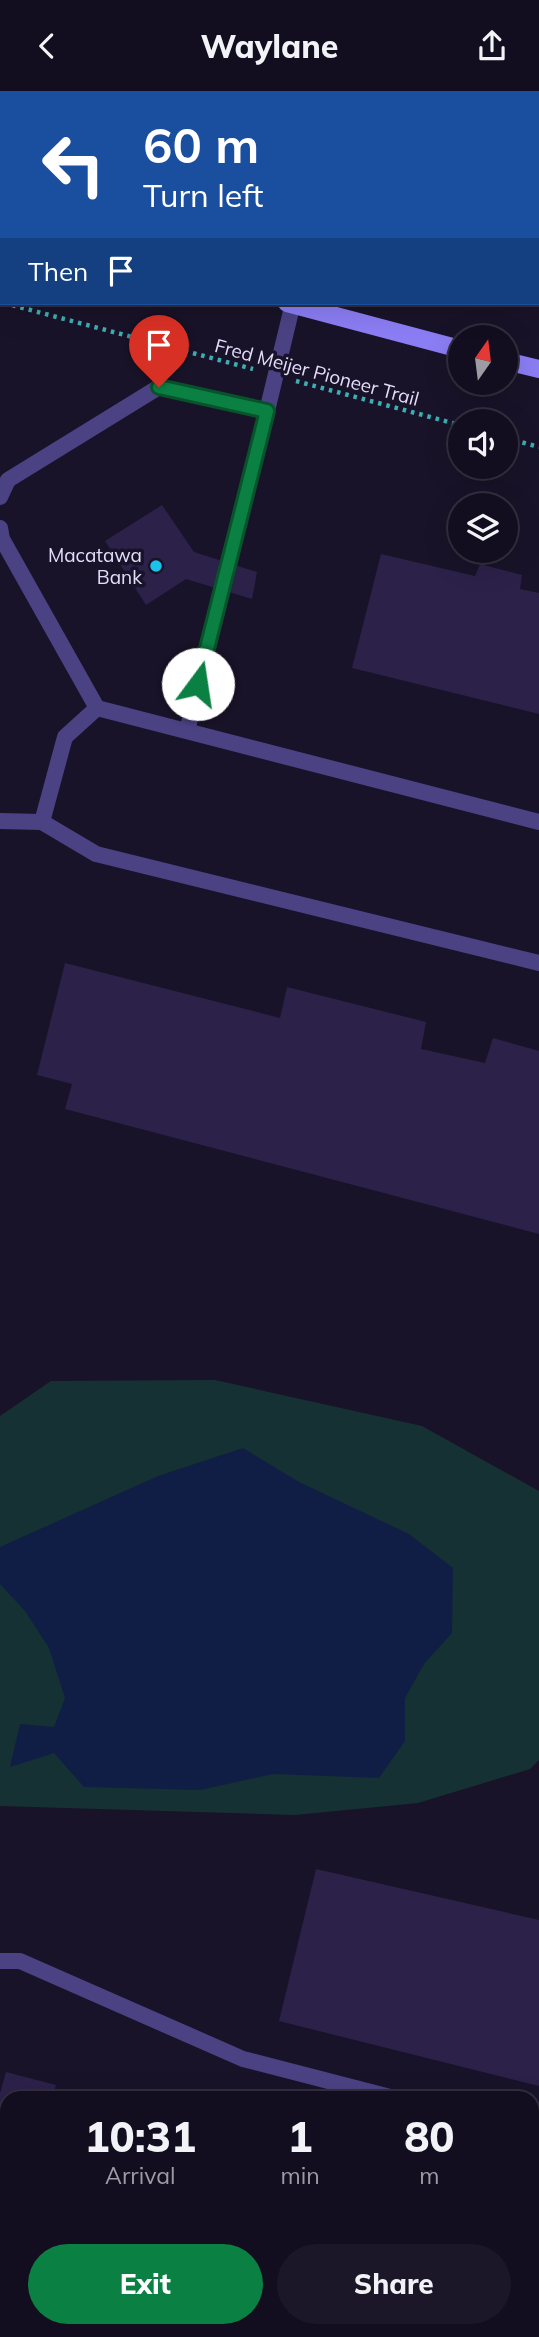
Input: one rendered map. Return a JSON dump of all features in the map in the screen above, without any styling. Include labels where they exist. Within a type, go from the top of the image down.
[{"type":"main road","points":[[298,305],[448,346]]},
{"type":"main road","points":[[518,364],[539,369]]},
{"type":"lane","points":[[187,731],[276,375],[291,305]]},
{"type":"lane","points":[[0,497],[8,480],[159,387],[267,411]]},
{"type":"lane","points":[[0,528],[2,539],[97,708],[539,822]]},
{"type":"lane","points":[[42,822],[65,737],[97,708]]},
{"type":"lane","points":[[0,821],[42,822],[96,854],[539,963]]},
{"type":"lane","points":[[0,1961],[20,1961],[243,2059],[367,2091]]},
{"type":"path","name":"Fred Meijer Pioneer Trail","points":[[13,305],[448,422]]},
{"type":"path","points":[[518,441],[539,447]]},
{"type":"green space","points":[[215,1380],[422,1426],[539,1491],[539,1760],[530,1769],[418,1803],[295,1815],[0,1806],[0,1416],[51,1381]]},
{"type":"water","points":[[243,1448],[299,1482],[409,1534],[453,1568],[452,1633],[424,1664],[405,1698],[405,1741],[379,1778],[273,1774],[200,1790],[84,1787],[54,1753],[10,1767],[20,1724],[54,1727],[65,1698],[49,1648],[25,1611],[0,1584],[0,1547],[158,1476]]},
{"type":"building","name":"Macatawa Bank","points":[[162,505],[194,552],[257,572],[252,599],[186,579],[146,605],[105,541]]},
{"type":"building","points":[[381,554],[475,576],[480,564],[522,575],[520,589],[539,593],[539,714],[352,668]]},
{"type":"building","points":[[65,963],[280,1018],[287,987],[426,1022],[421,1049],[485,1063],[493,1038],[539,1051],[539,1234],[65,1109],[72,1084],[37,1075]]},
{"type":"building","points":[[316,1869],[539,1920],[539,2086],[279,2021]]},
{"type":"building","points":[[6,2072],[56,2085],[54,2091],[1,2091]]},
{"type":"place","name":"Macatawa Bank","points":[[156,566]]},
{"type":"route","points":[[159,387],[267,411],[198,684]]}]
